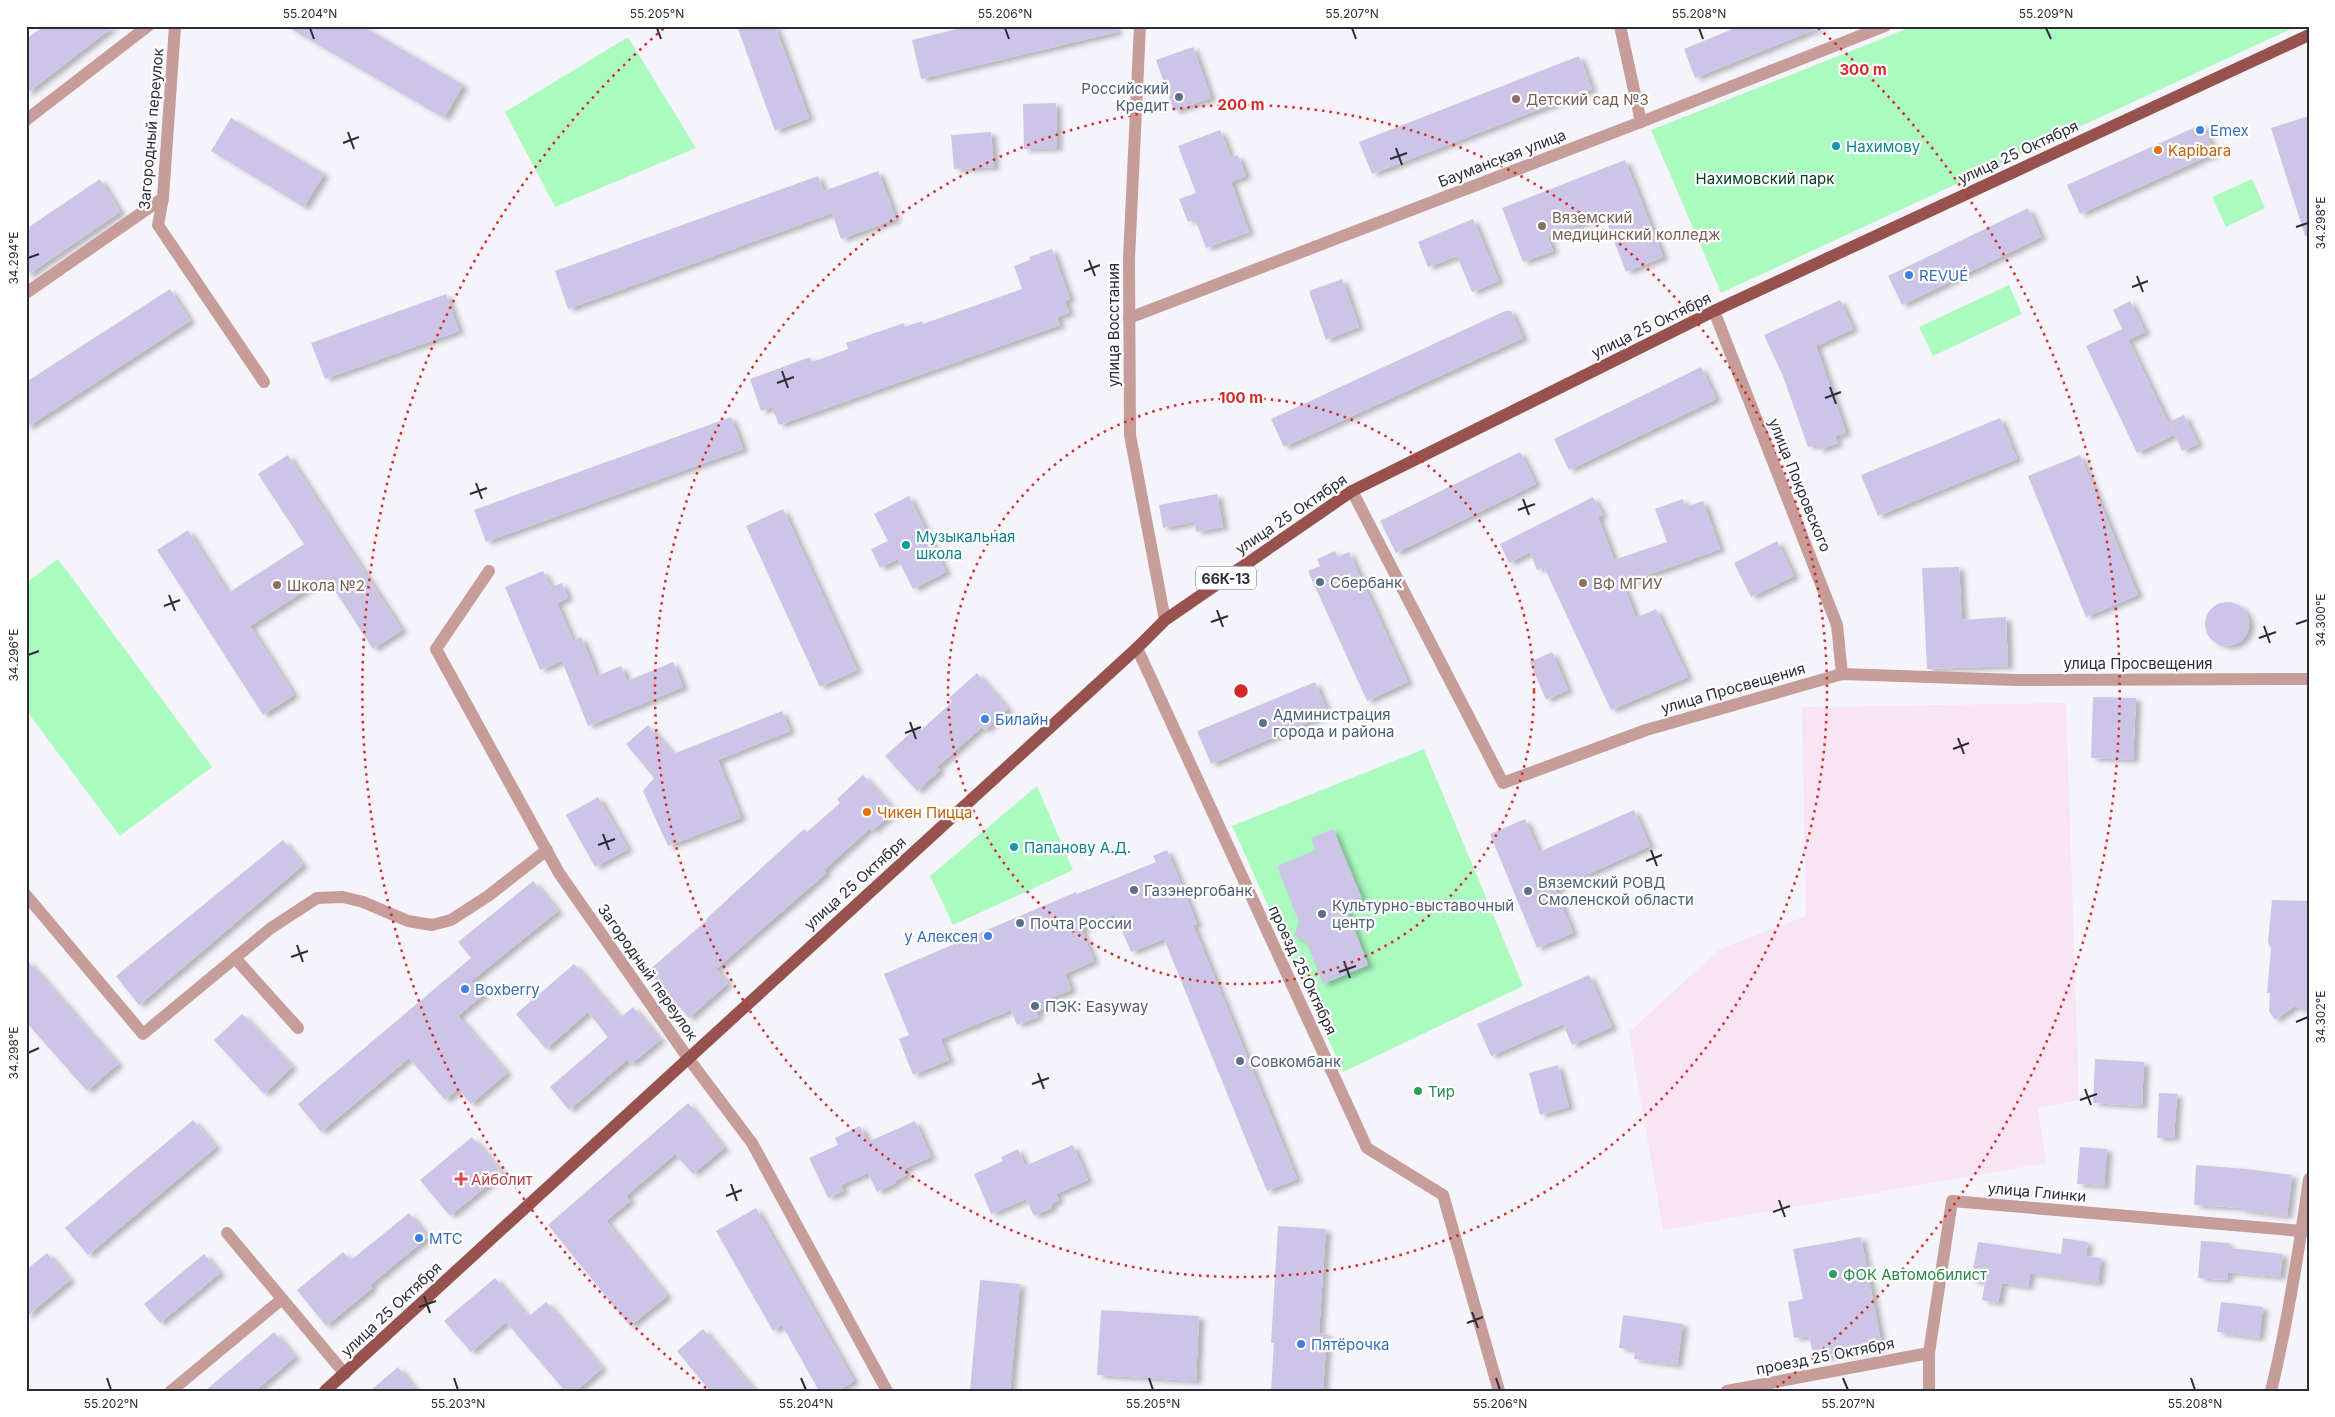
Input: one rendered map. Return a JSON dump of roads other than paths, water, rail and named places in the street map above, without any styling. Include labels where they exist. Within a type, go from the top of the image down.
[{"type":"main road","name":"улица 25 Октября","points":[[325,1391],[1137,648],[1165,620],[1352,491],[1714,312],[2309,35]]},
{"type":"street","points":[[26,120],[148,26]]},
{"type":"street","name":"Загородный переулок","points":[[175,26],[163,198],[158,225],[264,382]]},
{"type":"street","name":"улица Восстания","points":[[1140,26],[1132,190],[1129,318],[1130,435],[1165,620]]},
{"type":"street","points":[[1620,26],[1640,122]]},
{"type":"street","name":"Бауманская улица","points":[[1129,318],[1885,26]]},
{"type":"street","points":[[26,293],[163,198]]},
{"type":"street","name":"улица Покровского","points":[[1714,312],[1837,625],[1842,674]]},
{"type":"street","name":"улица Просвещения","points":[[1352,491],[1503,782],[1646,730],[1842,674],[2016,680],[2309,679]]},
{"type":"street","name":"Загородный переулок","points":[[489,571],[436,649],[559,873],[688,1058],[752,1143],[887,1391]]},
{"type":"street","name":"проезд 25 Октября","points":[[1137,648],[1367,1148],[1443,1195],[1499,1391]]},
{"type":"street","points":[[26,895],[143,1034],[271,928],[317,898],[343,897],[363,902],[408,921],[432,925],[451,920],[488,896],[547,850]]},
{"type":"street","points":[[234,958],[298,1028]]},
{"type":"street","points":[[2271,1391],[2305,1231],[2309,1179]]},
{"type":"street","name":"улица Глинки","points":[[1929,1391],[1929,1353],[1952,1201],[2305,1231]]},
{"type":"street","points":[[228,1233],[345,1374]]},
{"type":"street","points":[[171,1391],[282,1299]]},
{"type":"street","name":"проезд 25 Октября","points":[[1727,1391],[1929,1353]]},
{"type":"place","name":"Российский Кредит","points":[[1179,97]]},
{"type":"place","name":"Детский сад №3","points":[[1516,99]]},
{"type":"place","name":"Emex","points":[[2200,130]]},
{"type":"place","name":"Нахимову","points":[[1836,146]]},
{"type":"place","name":"Kapibara","points":[[2158,150]]},
{"type":"place","name":"Вяземский медицинский колледж","points":[[1542,226]]},
{"type":"place","name":"REVUÉ","points":[[1909,275]]},
{"type":"place","name":"Музыкальная школа","points":[[906,545]]},
{"type":"place","name":"Сбербанк","points":[[1320,582]]},
{"type":"place","name":"ВФ МГИУ","points":[[1583,583]]},
{"type":"place","name":"Школа №2","points":[[277,585]]},
{"type":"place","name":"Билайн","points":[[985,719]]},
{"type":"place","name":"Администрация города и района","points":[[1263,723]]},
{"type":"place","name":"Чикен Пицца","points":[[867,812]]},
{"type":"place","name":"Папанову А.Д.","points":[[1014,847]]},
{"type":"place","name":"Газэнергобанк","points":[[1134,890]]},
{"type":"place","name":"Вяземский РОВД Смоленской области","points":[[1528,891]]},
{"type":"place","name":"Культурно-выставочный центр","points":[[1322,914]]},
{"type":"place","name":"Почта России","points":[[1020,923]]},
{"type":"place","name":"у Алексея","points":[[988,936]]},
{"type":"place","name":"Boxberry","points":[[465,989]]},
{"type":"place","name":"ПЭК: Easyway","points":[[1035,1006]]},
{"type":"place","name":"Совкомбанк","points":[[1240,1061]]},
{"type":"place","name":"Тир","points":[[1418,1091]]},
{"type":"place","name":"Айболит","points":[[461,1179]]},
{"type":"place","name":"МТС","points":[[419,1238]]},
{"type":"place","name":"ФОК Автомобилист","points":[[1833,1274]]},
{"type":"place","name":"Пятёрочка","points":[[1301,1344]]},
{"type":"park label","name":"Нахимовский парк","points":[[1765,178]]}]
